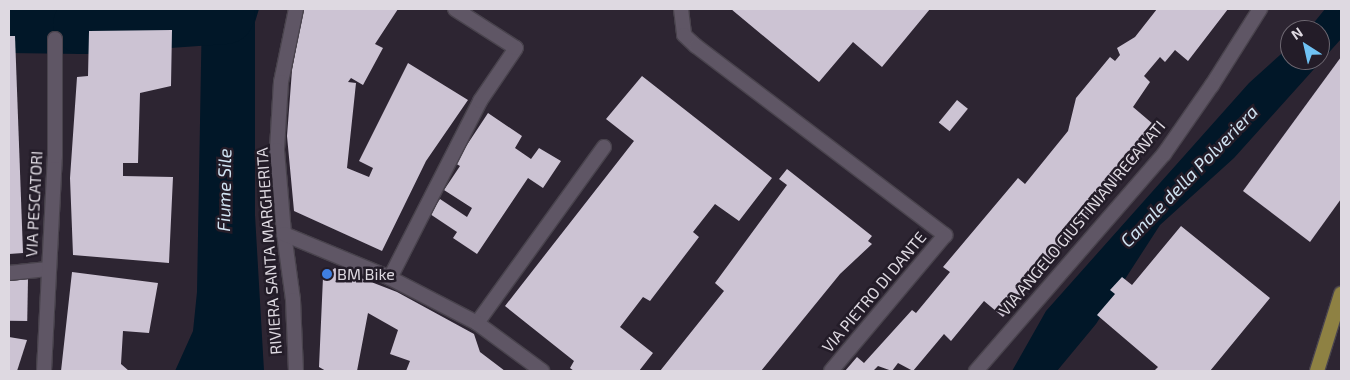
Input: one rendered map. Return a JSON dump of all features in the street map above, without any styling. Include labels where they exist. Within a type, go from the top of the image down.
[{"type":"main road","points":[[1316,371],[1341,294]]},
{"type":"street","name":"RIVIERA SANTA MARGHERITA","points":[[296,9],[282,82],[277,150],[284,234],[293,300],[296,371]]},
{"type":"street","points":[[390,278],[480,101],[516,48],[455,9]]},
{"type":"street","name":"VIA PIETRO DI DANTE","points":[[681,9],[684,35],[696,46],[945,236],[831,371]]},
{"type":"street","name":"VIA ANGELO GIUSTINIAN RECANATI","points":[[976,371],[1164,154],[1212,85],[1260,9]]},
{"type":"street","name":"VIA PESCATORI","points":[[44,371],[55,38]]},
{"type":"street","points":[[477,323],[604,147]]},
{"type":"street","points":[[284,234],[390,278],[477,323],[542,371]]},
{"type":"street","points":[[9,273],[48,269]]},
{"type":"water","name":"Fiume Sile","points":[[202,9],[259,9],[255,22],[255,215],[264,371],[175,371],[193,331],[197,292]]},
{"type":"water","points":[[1325,9],[1341,9],[1341,39],[1330,51],[1330,20],[1316,20]]},
{"type":"water","name":"Canale della Polveriera","points":[[1280,55],[1280,70],[1313,70],[1234,158],[1160,225],[1096,324],[1057,371],[1012,371],[1046,311],[1249,83]]},
{"type":"building","points":[[303,9],[398,9],[375,44],[383,48],[363,85],[351,78],[348,82],[356,83],[347,168],[369,177],[373,168],[359,161],[408,63],[468,100],[426,161],[382,251],[294,211],[287,136],[292,70]]},
{"type":"building","points":[[731,9],[930,9],[882,67],[853,42],[819,82]]},
{"type":"building","points":[[1157,9],[1228,9],[1188,61],[1175,50],[1165,62],[1160,57],[1144,76],[1150,82],[1133,107],[1160,130],[1003,317],[984,301],[951,341],[944,334],[913,371],[898,363],[892,371],[878,366],[873,371],[845,371],[857,357],[864,363],[912,310],[916,313],[950,272],[943,267],[1018,178],[1025,184],[1068,131],[1076,98],[1110,57],[1115,61],[1120,55],[1117,48],[1135,37]]},
{"type":"building","points":[[172,30],[171,86],[140,93],[138,163],[123,163],[123,176],[173,177],[169,263],[73,255],[70,178],[77,77],[88,76],[89,31]]},
{"type":"building","points":[[9,36],[15,36],[23,253],[9,254]]},
{"type":"building","points":[[1341,57],[1341,199],[1310,242],[1243,191]]},
{"type":"building","points":[[642,76],[772,178],[739,221],[715,204],[693,232],[699,237],[650,301],[643,297],[620,327],[653,353],[639,371],[574,371],[570,368],[574,361],[505,306],[634,141],[606,119]]},
{"type":"building","points":[[957,100],[968,109],[950,131],[939,123]]},
{"type":"building","points":[[488,113],[522,136],[515,148],[531,159],[539,148],[561,161],[543,188],[528,178],[477,254],[453,238],[457,232],[430,214],[440,199],[467,217],[472,208],[444,190],[460,166],[455,163]]},
{"type":"building","points":[[787,169],[872,236],[868,241],[872,244],[840,274],[761,371],[660,371],[724,291],[715,283],[787,185],[779,179]]},
{"type":"building","points":[[1181,226],[1270,298],[1210,371],[1154,371],[1158,367],[1097,315],[1115,294],[1110,290],[1122,277],[1132,285]]},
{"type":"building","points":[[335,268],[397,292],[474,334],[480,352],[505,371],[406,371],[410,361],[390,354],[398,330],[368,313],[357,371],[326,371],[319,367],[323,277]]},
{"type":"building","points":[[72,272],[158,283],[149,333],[123,331],[121,364],[129,371],[61,371]]},
{"type":"building","points":[[9,278],[28,278],[27,321],[9,321]]},
{"type":"building","points":[[9,337],[27,340],[17,371],[9,371]]},
{"type":"waterway","points":[[9,23],[82,24],[225,14]]},
{"type":"place","name":"BM Bike","points":[[327,274]]}]
